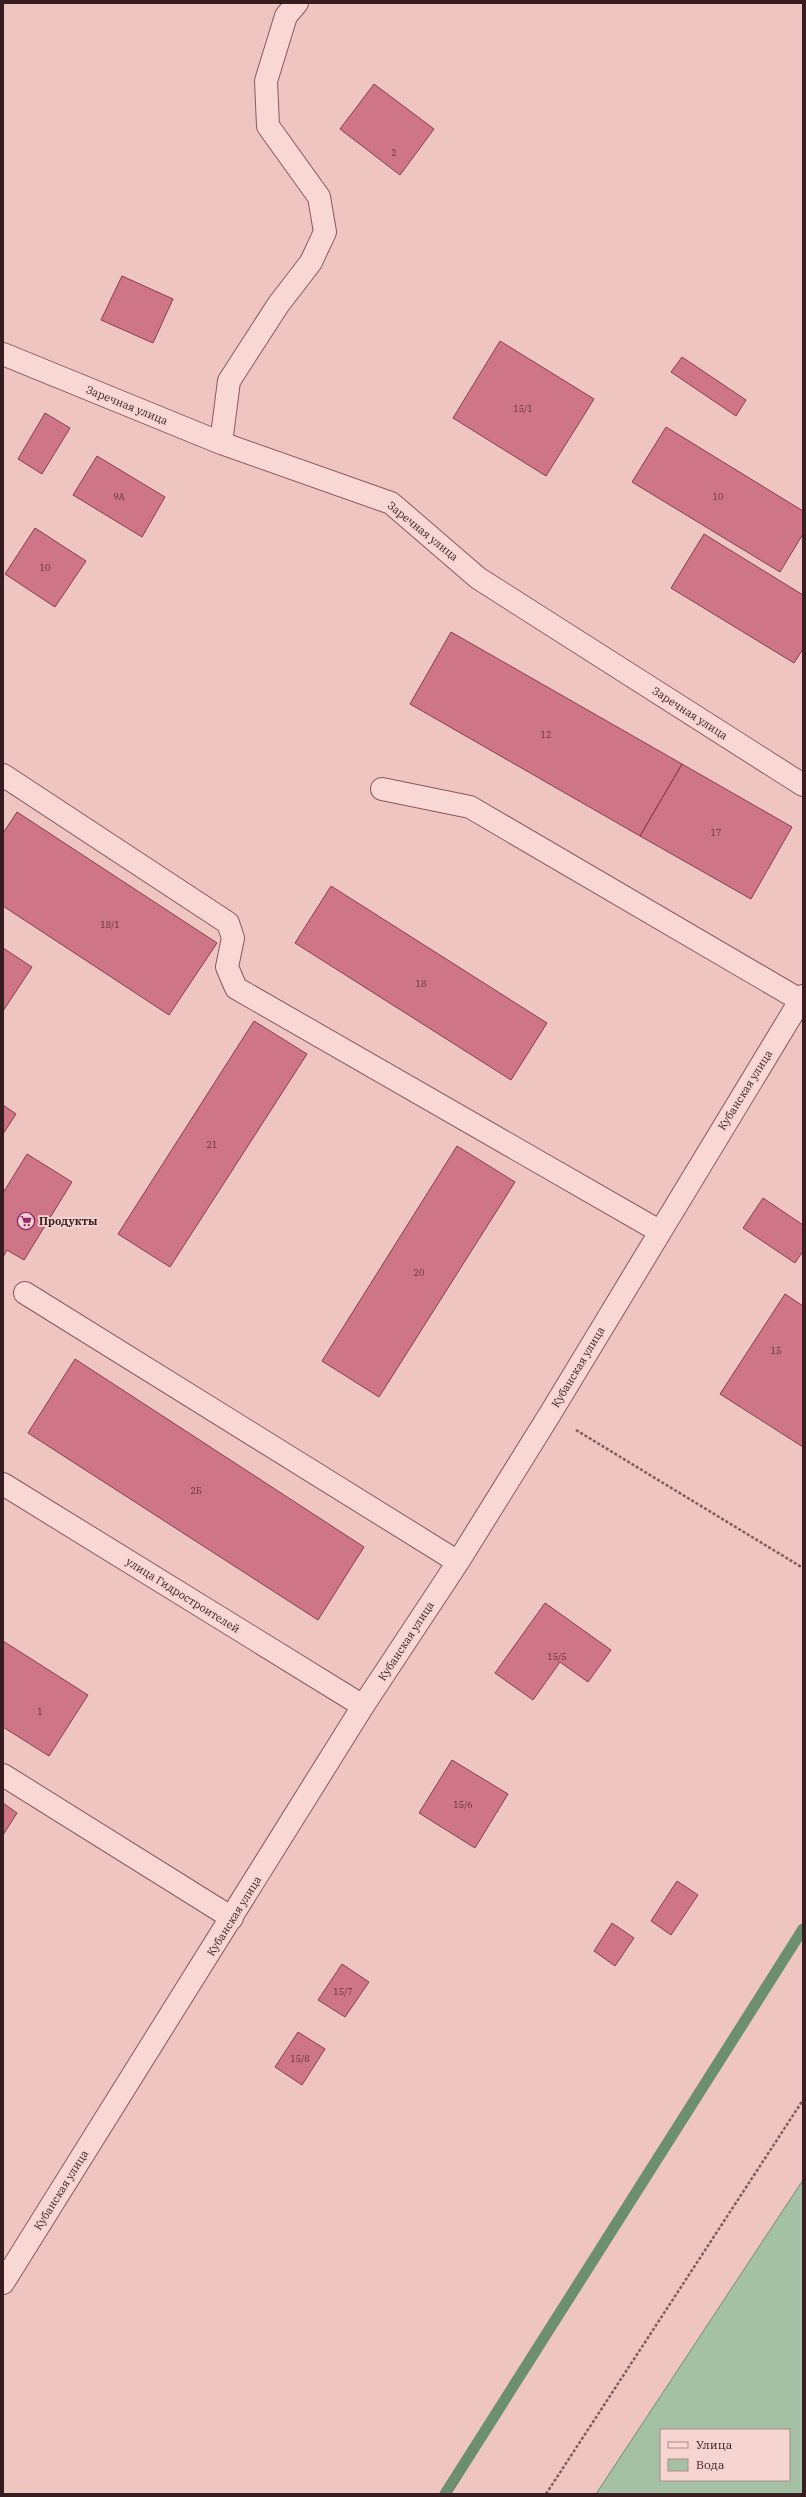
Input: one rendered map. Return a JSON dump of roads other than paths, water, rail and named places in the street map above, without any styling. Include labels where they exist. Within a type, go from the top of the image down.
[{"type":"street","points":[[221,443],[230,381],[278,305],[311,262],[325,232],[319,197],[268,126],[266,81],[286,16],[297,3]]},
{"type":"street","name":"Заречная улица","points":[[3,354],[221,443],[391,503],[478,578],[803,785]]},
{"type":"street","points":[[3,775],[228,923],[233,938],[227,967],[236,988],[659,1231]]},
{"type":"street","points":[[382,789],[470,807],[802,998]]},
{"type":"street","name":"Кубанская улица","points":[[3,2283],[363,1706],[458,1562],[550,1414],[659,1231],[802,998]]},
{"type":"street","points":[[25,1293],[458,1562]]},
{"type":"street","name":"улица Гидростроителей","points":[[3,1484],[363,1706]]},
{"type":"street","points":[[3,1775],[232,1918]]},
{"type":"water","points":[[803,2180],[803,2494],[596,2494]]},
{"type":"waterway","points":[[445,2494],[803,1929]]},
{"type":"place","name":"Продукты","points":[[26,1221]]}]
